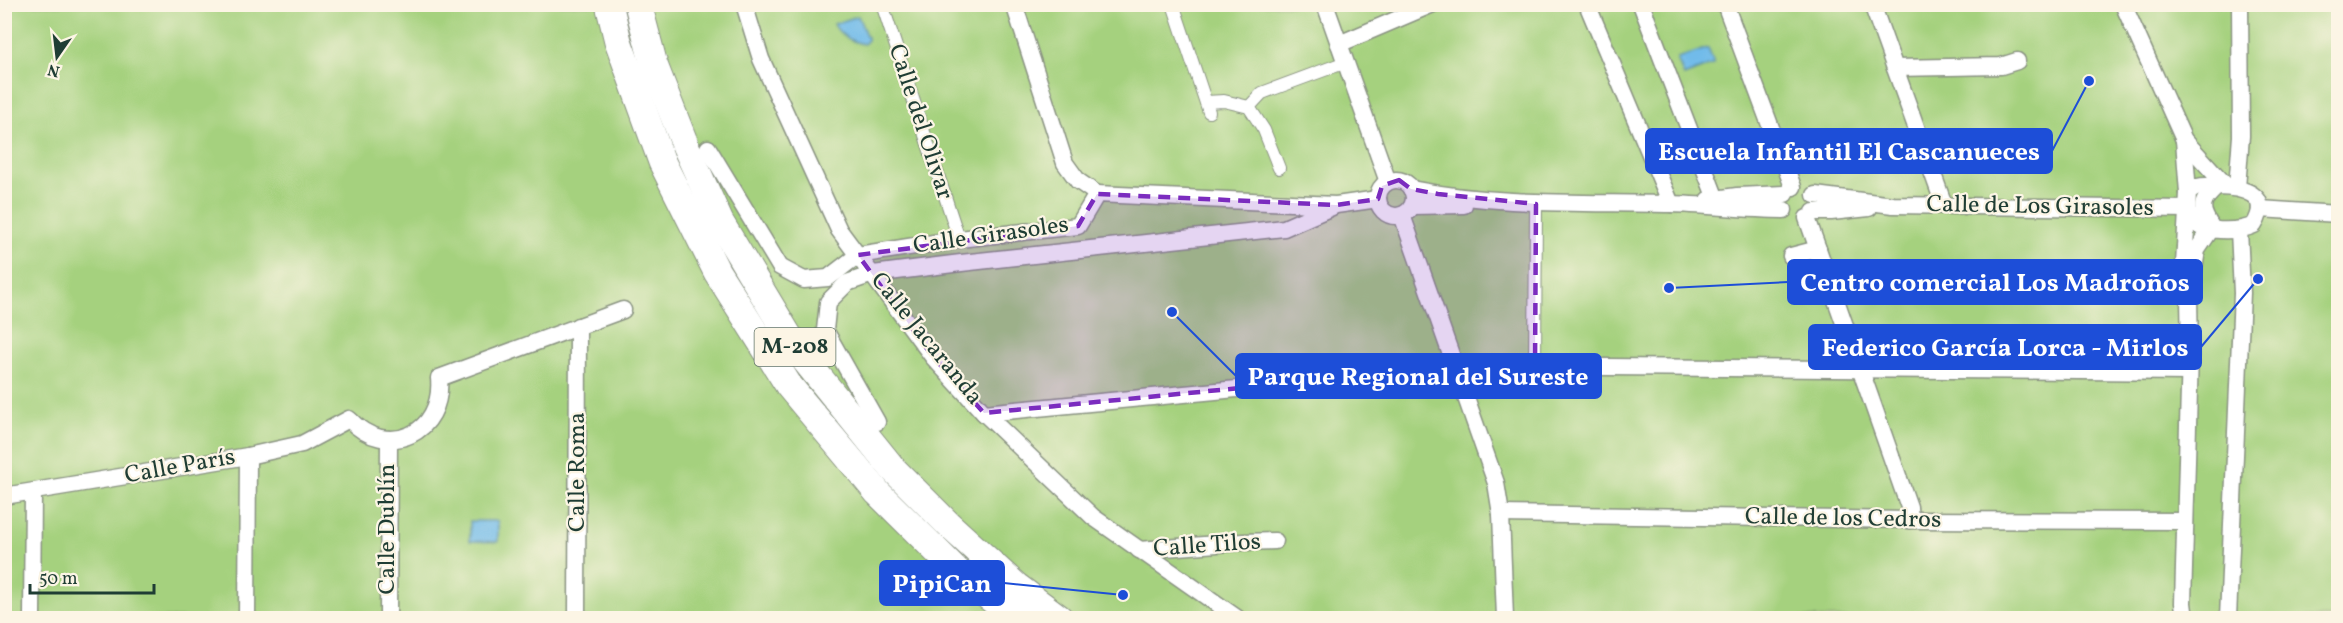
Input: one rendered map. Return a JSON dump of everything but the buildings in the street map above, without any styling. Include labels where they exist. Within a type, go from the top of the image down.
[{"type":"main road","name":"M-208","points":[[609,4],[618,41],[662,162],[717,272],[789,386],[878,493],[961,575],[1016,618]]},
{"type":"main road","name":"M-208","points":[[638,4],[654,65],[686,147],[720,222],[797,350],[892,469],[1016,586],[1059,618]]},
{"type":"street","name":"Calle Jacaranda","points":[[744,4],[761,59],[839,230],[933,357],[984,413],[1093,517],[1237,618]]},
{"type":"street","name":"Calle del Olivar","points":[[882,4],[959,239]]},
{"type":"street","points":[[1014,4],[1065,163],[1078,181],[1097,194]]},
{"type":"street","points":[[1173,4],[1207,107],[1224,100],[1250,107],[1264,130],[1279,168]]},
{"type":"street","points":[[1325,4],[1388,182]]},
{"type":"street","points":[[1339,45],[1433,4]]},
{"type":"street","points":[[1587,4],[1673,205]]},
{"type":"street","points":[[1641,4],[1716,199]]},
{"type":"street","points":[[1725,4],[1788,197],[1790,217],[1799,220],[1812,208]]},
{"type":"street","points":[[1872,4],[1944,205]]},
{"type":"street","points":[[2123,4],[2184,140],[2227,187],[2253,194],[2258,200],[2259,218],[2254,225],[2239,230],[2198,225],[2190,219],[2187,201]]},
{"type":"street","points":[[2227,187],[2241,136],[2240,4]]},
{"type":"street","points":[[1895,68],[2001,66],[2017,61]]},
{"type":"street","points":[[1250,107],[1262,93],[1346,62]]},
{"type":"street","points":[[2184,140],[2187,201],[2184,265],[2189,297],[2183,603],[2185,618]]},
{"type":"street","name":"Calle Girasoles","points":[[708,148],[780,267],[804,280],[828,278],[858,255],[959,239],[1078,226],[1097,194],[1336,205],[1378,199]]},
{"type":"street","points":[[1505,618],[1501,514],[1496,483],[1455,367],[1407,211],[1414,199],[1412,189],[1406,183],[1398,180],[1388,182],[1382,186],[1378,199],[1383,212],[1391,216],[1407,211],[1436,207],[1510,202]]},
{"type":"street","name":"Calle de Los Girasoles","points":[[1812,208],[1831,212],[1893,205],[2187,201],[2193,188],[2204,185],[2227,187]]},
{"type":"street","points":[[1412,189],[1438,194],[1536,204],[1673,205],[1738,210],[1788,197],[1801,186],[1809,189],[1818,249],[1909,507],[1910,520]]},
{"type":"street","points":[[2212,228],[2203,210],[2206,196],[2227,187]]},
{"type":"street","points":[[1673,205],[1716,199],[1788,197]]},
{"type":"street","points":[[1535,366],[1536,204]]},
{"type":"street","name":"Calle Girasoles","points":[[877,422],[825,330],[828,302],[847,283],[873,274],[1284,228],[1336,205]]},
{"type":"street","points":[[2260,209],[2338,214]]},
{"type":"street","points":[[1078,226],[1081,249]]},
{"type":"street","points":[[2189,297],[2197,250],[2212,228]]},
{"type":"street","points":[[2228,618],[2242,293],[2239,230]]},
{"type":"street","points":[[1791,256],[1818,249]]},
{"type":"street","points":[[389,439],[411,435],[429,421],[438,401],[439,378],[623,310]]},
{"type":"street","name":"Calle Roma","points":[[577,618],[578,326]]},
{"type":"street","points":[[984,413],[1455,367],[2189,372]]},
{"type":"street","name":"Calle París","points":[[4,496],[248,456],[302,444],[349,419],[363,431],[389,439]]},
{"type":"street","name":"Calle Dublín","points":[[388,618],[389,439]]},
{"type":"street","points":[[247,618],[248,456]]},
{"type":"street","points":[[32,618],[33,492]]},
{"type":"street","name":"Calle de los Cedros","points":[[1501,514],[1910,520],[2185,521]]},
{"type":"street","name":"Calle Tilos","points":[[1139,550],[1275,541]]},
{"type":"highlighted area","points":[[1399,180],[1411,189],[1438,194],[1536,204],[1535,367],[1455,367],[984,413],[933,357],[858,255],[1078,226],[1097,194],[1336,205],[1378,199],[1382,186]]},
{"type":"green space","points":[[4,5],[2338,5],[2338,618],[5,618]]},
{"type":"water","points":[[858,16],[868,40],[864,44],[846,37],[834,24]]},
{"type":"water","points":[[1708,48],[1714,64],[1684,76],[1677,59]]},
{"type":"water","points":[[470,521],[498,521],[498,542],[470,541]]},
{"type":"place","name":"Escuela Infantil El Cascanueces","points":[[2089,81]]},
{"type":"place","name":"Federico García Lorca - Mirlos","points":[[2258,279]]},
{"type":"place","name":"Centro comercial Los Madroños","points":[[1669,288]]},
{"type":"place","name":"Parque Regional del Sureste","points":[[1172,312]]},
{"type":"place","name":"PipiCan","points":[[1123,595]]}]
